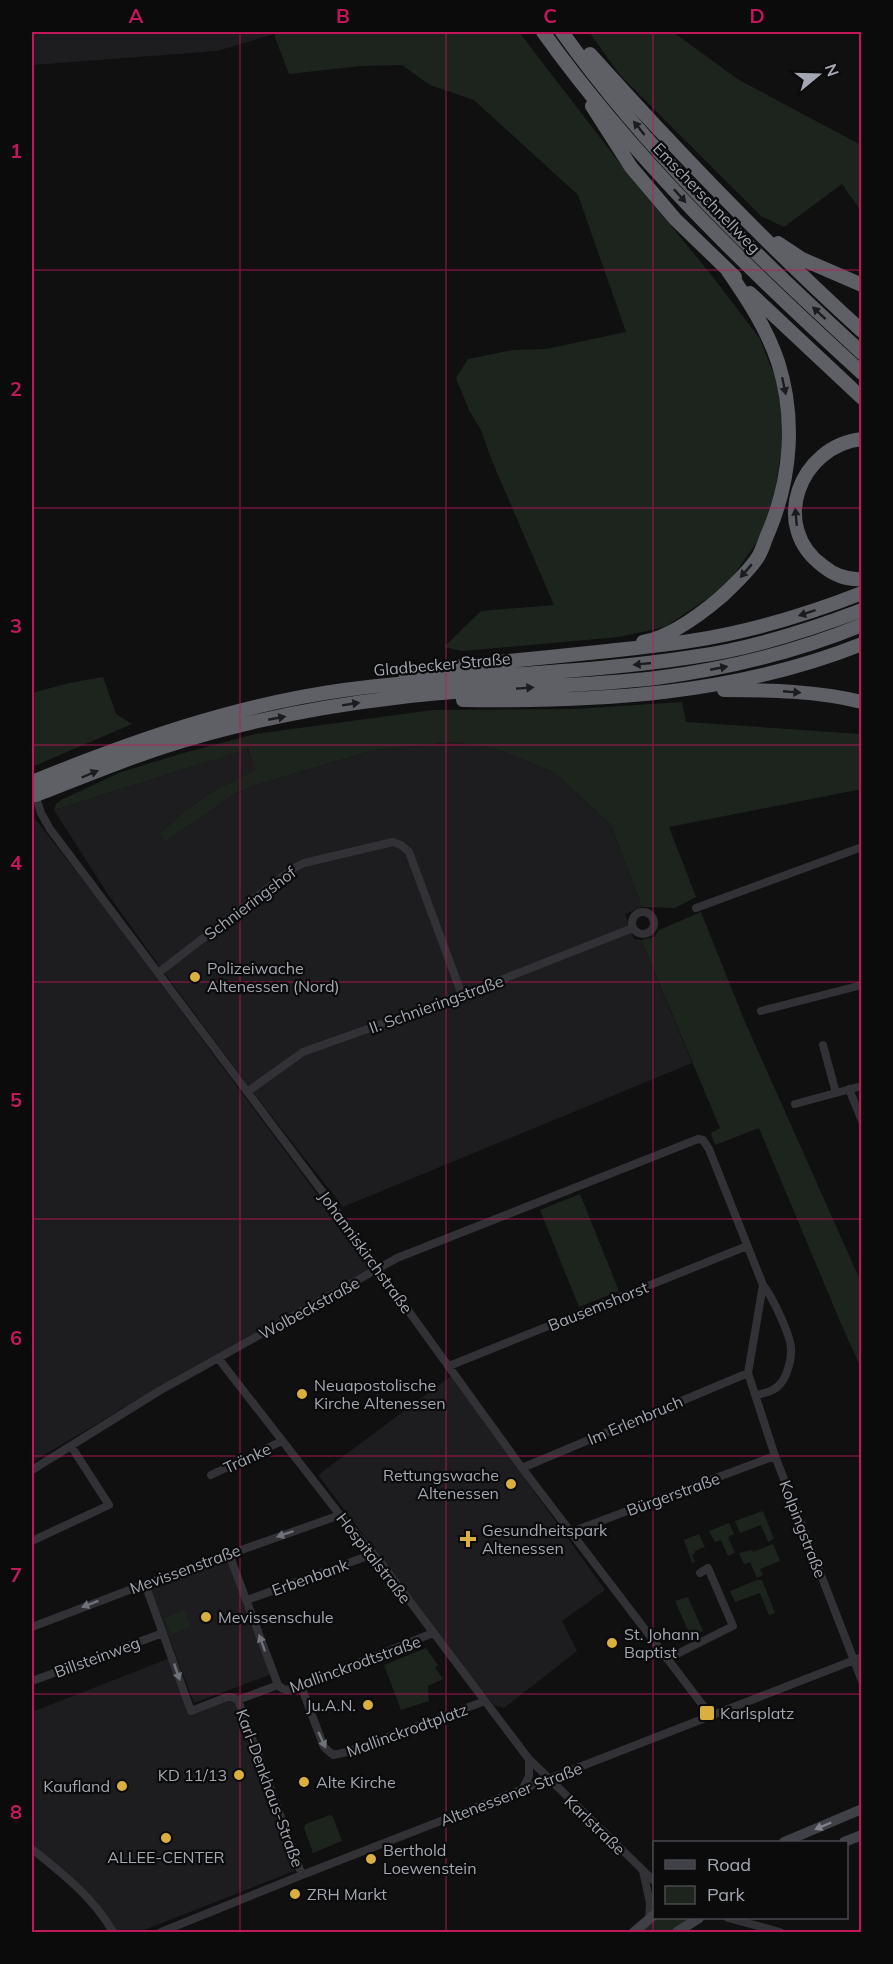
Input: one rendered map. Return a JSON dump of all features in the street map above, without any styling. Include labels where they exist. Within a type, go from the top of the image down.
[{"type":"highway","name":"Emscherschnellweg","points":[[543,32],[560,56],[636,147],[696,213],[792,309],[861,373]]},
{"type":"highway","name":"Emscherschnellweg","points":[[562,32],[647,138],[707,204],[861,353]]},
{"type":"highway","points":[[572,32],[641,111],[751,225],[861,331]]},
{"type":"highway","points":[[560,56],[631,167],[675,219],[775,318],[861,398]]},
{"type":"highway","points":[[751,225],[802,259],[861,285]]},
{"type":"highway","points":[[590,653],[649,641],[687,622],[711,606],[759,556],[776,513],[787,469],[790,419],[784,387],[778,362],[765,330],[752,305],[728,270]]},
{"type":"highway","points":[[861,439],[840,444],[823,453],[810,467],[800,484],[795,504],[796,523],[801,542],[812,559],[829,571],[850,580],[861,579]]},
{"type":"highway","points":[[343,690],[400,675],[453,666],[691,641],[802,615],[861,593]]},
{"type":"highway","name":"Gladbecker Straße","points":[[33,787],[105,753],[198,722],[297,698],[343,690],[456,678],[592,669],[694,657],[769,641],[861,610]]},
{"type":"highway","name":"Gladbecker Straße","points":[[33,787],[231,728],[308,711],[404,696],[654,678],[697,672],[773,655],[861,626]]},
{"type":"highway","points":[[692,690],[777,671],[861,644]]},
{"type":"highway","points":[[404,696],[459,700],[544,700],[598,699],[692,690],[775,691],[824,695],[861,702]]},
{"type":"main road","points":[[786,1841],[861,1809]]},
{"type":"main road","points":[[846,1841],[861,1835]]},
{"type":"main road","points":[[634,1932],[652,1918]]},
{"type":"main road","points":[[677,1932],[696,1919]]},
{"type":"street","name":"Johanniskirchstraße","points":[[33,787],[41,813],[50,828],[378,1269],[522,1468],[711,1716]]},
{"type":"street","name":"Schnieringshof","points":[[158,973],[294,868],[304,863],[393,842],[409,852],[462,995]]},
{"type":"street","points":[[696,908],[861,847]]},
{"type":"street","name":"II. Schnieringstraße","points":[[247,1092],[303,1052],[462,995],[633,928]]},
{"type":"street","points":[[761,1011],[861,985]]},
{"type":"street","points":[[823,1045],[836,1093]]},
{"type":"street","points":[[795,1104],[861,1086]]},
{"type":"street","points":[[849,1089],[861,1121]]},
{"type":"street","name":"Wolbeckstraße","points":[[32,1470],[159,1391],[397,1258],[698,1139],[703,1140],[709,1149],[747,1246]]},
{"type":"street","points":[[747,1246],[792,1346],[791,1359],[782,1383],[772,1391],[756,1395]]},
{"type":"street","name":"Bausemshorst","points":[[449,1366],[747,1246]]},
{"type":"street","name":"Kolpingstraße","points":[[763,1285],[748,1373],[775,1456],[858,1659],[861,1681]]},
{"type":"street","name":"Hospitalstraße","points":[[218,1359],[373,1554],[528,1758],[549,1779]]},
{"type":"street","name":"Im Erlenbruch","points":[[522,1468],[748,1373]]},
{"type":"street","name":"Tränke","points":[[212,1475],[282,1441]]},
{"type":"street","points":[[32,1541],[109,1505],[71,1446]]},
{"type":"street","name":"Bürgerstraße","points":[[571,1532],[775,1456]]},
{"type":"street","name":"Mevissenstraße","points":[[32,1627],[340,1515]]},
{"type":"street","name":"Mallinckrodtstraße","points":[[230,1554],[278,1685],[282,1690],[301,1686],[428,1637],[433,1633]]},
{"type":"street","name":"Erbenbank","points":[[246,1600],[373,1554]]},
{"type":"street","points":[[667,1659],[733,1626],[708,1568],[700,1573]]},
{"type":"street","points":[[145,1584],[163,1633]]},
{"type":"street","name":"Mallinckrodtstraße","points":[[163,1633],[190,1711],[227,1697],[238,1700],[278,1685]]},
{"type":"street","name":"Billsteinweg","points":[[32,1681],[163,1633]]},
{"type":"street","name":"Altenessener Straße","points":[[161,1932],[858,1659]]},
{"type":"street","name":"Mallinckrodtplatz","points":[[301,1686],[324,1747],[333,1755],[347,1752],[485,1701]]},
{"type":"street","name":"Karl-Denkhaus-Straße","points":[[238,1700],[302,1875]]},
{"type":"street","points":[[522,1790],[529,1776],[528,1758]]},
{"type":"street","name":"Karlstraße","points":[[549,1779],[653,1880]]},
{"type":"street","points":[[32,1849],[79,1888],[96,1907],[112,1932]]},
{"type":"street","points":[[642,1870],[652,1918]]},
{"type":"street","points":[[749,1921],[780,1932]]},
{"type":"shaded area","points":[[32,32],[281,32],[217,51],[32,65]]},
{"type":"shaded area","points":[[454,742],[497,749],[555,773],[611,825],[642,907],[625,914],[634,939],[641,940],[692,1063],[343,1207],[249,1087],[163,971],[107,893],[54,810],[247,749],[256,770],[212,792],[185,811],[159,834],[165,842],[236,793],[256,785],[374,750]]},
{"type":"shaded area","points":[[32,815],[94,894],[372,1268],[190,1369],[32,1462]]},
{"type":"shaded area","name":"Gesundheitspark Altenessen","points":[[451,1376],[605,1590],[562,1621],[577,1651],[504,1708],[494,1705],[476,1683],[318,1475]]},
{"type":"shaded area","name":"Mevissenschule","points":[[229,1560],[272,1674],[194,1703],[150,1588]]},
{"type":"shaded area","points":[[170,1658],[190,1711],[227,1699],[235,1699],[299,1869],[139,1932],[113,1932],[96,1906],[32,1848],[32,1712]]},
{"type":"green space","points":[[281,32],[519,32],[760,339],[776,380],[785,424],[774,500],[762,535],[726,586],[665,627],[619,637],[462,651],[444,647],[481,611],[554,605],[481,430],[469,410],[456,378],[468,359],[513,350],[546,349],[626,332],[578,195],[474,100],[430,85],[402,65],[361,66],[289,74],[274,35]]},
{"type":"green space","points":[[589,32],[673,32],[739,80],[861,145],[861,211],[842,184],[784,227],[761,216],[620,75]]},
{"type":"green space","points":[[103,677],[116,714],[132,724],[32,767],[32,693]]},
{"type":"green space","points":[[682,702],[686,722],[861,734],[862,789],[669,827],[696,897],[675,908],[642,907],[611,825],[555,773],[497,749],[454,742],[374,750],[256,785],[236,793],[165,842],[159,834],[185,811],[212,792],[255,770],[248,749],[54,810],[56,804],[61,800],[121,772],[255,734],[433,710],[575,709]]},
{"type":"green space","points":[[701,912],[745,1022],[861,1282],[861,1368],[759,1128],[715,1145],[711,1133],[720,1128],[641,940],[654,937],[659,930]]},
{"type":"green space","points":[[580,1194],[619,1291],[579,1307],[540,1210]]},
{"type":"green space","points":[[763,1511],[774,1539],[768,1542],[761,1525],[740,1533],[735,1521]]},
{"type":"green space","points":[[729,1523],[734,1534],[728,1537],[735,1553],[728,1556],[721,1540],[715,1542],[709,1531]]},
{"type":"green space","points":[[699,1534],[705,1547],[695,1551],[692,1555],[695,1562],[692,1563],[684,1540]]},
{"type":"green space","points":[[773,1544],[780,1561],[760,1569],[763,1575],[757,1578],[750,1562],[744,1564],[739,1553],[752,1550],[753,1552]]},
{"type":"green space","points":[[762,1580],[775,1613],[769,1615],[760,1593],[735,1602],[730,1591]]},
{"type":"green space","points":[[688,1597],[703,1631],[691,1637],[675,1601]]},
{"type":"green space","points":[[185,1610],[191,1627],[171,1635],[164,1618]]},
{"type":"green space","points":[[426,1648],[438,1665],[435,1668],[443,1679],[428,1686],[429,1701],[401,1710],[384,1665]]},
{"type":"green space","points":[[330,1815],[333,1817],[342,1841],[313,1853],[304,1828],[306,1824]]},
{"type":"green space","points":[[653,1919],[696,1919],[677,1932],[634,1932]]},
{"type":"place","name":"Polizeiwache Altenessen (Nord)","points":[[195,977]]},
{"type":"place","name":"Neuapostolische Kirche Altenessen","points":[[302,1394]]},
{"type":"place","name":"Rettungswache Altenessen","points":[[511,1484]]},
{"type":"place","name":"Gesundheitspark Altenessen","points":[[468,1539]]},
{"type":"place","name":"Mevissenschule","points":[[206,1617]]},
{"type":"place","name":"St. Johann Baptist","points":[[612,1643]]},
{"type":"place","name":"Ju.A.N.","points":[[368,1705]]},
{"type":"place","name":"Karlsplatz","points":[[707,1713]]},
{"type":"place","name":"KD 11/13","points":[[239,1775]]},
{"type":"place","name":"Alte Kirche","points":[[304,1782]]},
{"type":"place","name":"Kaufland","points":[[122,1786]]},
{"type":"place","name":"ALLEE-CENTER","points":[[166,1838]]},
{"type":"place","name":"Berthold Loewenstein","points":[[371,1859]]},
{"type":"place","name":"ZRH Markt","points":[[295,1894]]}]
